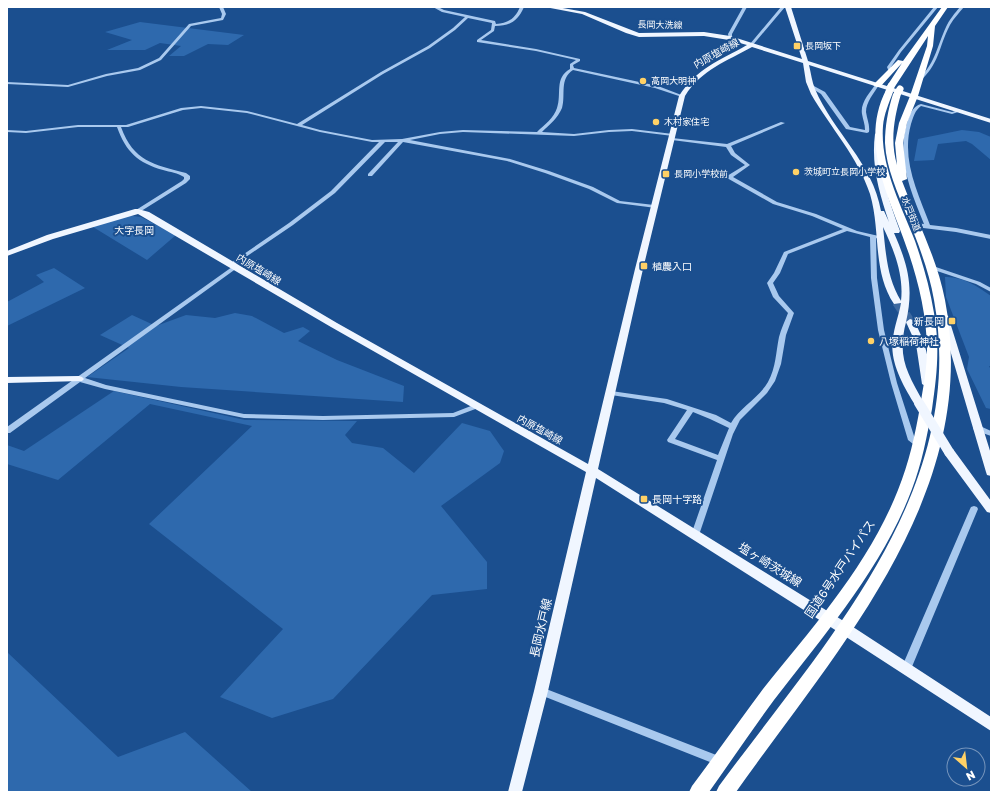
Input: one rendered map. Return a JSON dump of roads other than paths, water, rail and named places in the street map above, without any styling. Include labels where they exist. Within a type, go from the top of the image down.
[{"type":"highway","points":[[894,90],[908,72],[910,58],[945,7]]},
{"type":"highway","points":[[877,85],[932,26]]},
{"type":"highway","points":[[904,200],[899,143],[903,123],[914,96],[917,82],[930,46],[932,26]]},
{"type":"highway","name":"水戸街道","points":[[894,90],[881,114],[879,128],[882,161],[924,284],[935,308]]},
{"type":"highway","name":"水戸街道","points":[[894,90],[889,118],[890,152],[896,179],[916,225],[930,267],[935,308]]},
{"type":"highway","points":[[725,792],[845,629],[874,583],[908,521],[926,479],[933,456],[939,426],[946,374],[935,308]]},
{"type":"highway","name":"国道6号水戸バイパス","points":[[698,792],[747,723],[827,619],[867,562],[886,531],[901,499],[920,445],[924,399],[933,353],[932,332],[935,308]]},
{"type":"main road","name":"長岡大洗線","points":[[548,7],[583,13],[628,32],[639,35],[704,34],[730,38],[751,45]]},
{"type":"main road","points":[[789,9],[806,63],[810,86],[821,108],[861,166],[900,253]]},
{"type":"main road","name":"内原塩崎線","points":[[138,211],[334,325],[592,471],[654,207],[673,137],[682,96],[689,83],[703,71],[751,45],[806,63]]},
{"type":"main road","points":[[806,63],[991,121]]},
{"type":"main road","points":[[879,128],[876,149],[877,171],[881,189],[900,242],[900,253],[905,277],[906,294],[904,315],[897,341],[906,378],[924,399],[949,452],[991,509]]},
{"type":"main road","points":[[876,202],[877,237],[882,265],[886,282],[897,302]]},
{"type":"main road","points":[[7,254],[50,237],[138,211]]},
{"type":"main road","points":[[935,308],[965,383],[976,428],[991,472]]},
{"type":"main road","points":[[910,322],[920,338],[922,347],[924,399]]},
{"type":"main road","points":[[7,380],[79,379]]},
{"type":"main road","name":"塩ヶ崎茨城線","points":[[592,471],[845,629],[991,725]]},
{"type":"main road","name":"長岡水戸線","points":[[515,792],[541,691],[592,471]]},
{"type":"street","points":[[7,83],[68,86],[106,75],[139,69],[160,59],[190,25],[219,21],[224,18],[221,7]]},
{"type":"street","points":[[435,7],[443,11],[492,21],[494,25]]},
{"type":"street","points":[[494,25],[505,25],[514,21],[522,7]]},
{"type":"street","points":[[730,38],[730,34],[745,7]]},
{"type":"street","points":[[890,71],[889,67],[900,51],[936,7]]},
{"type":"street","points":[[917,82],[924,77],[938,57],[946,30],[962,7]]},
{"type":"street","points":[[751,45],[782,8],[789,9]]},
{"type":"street","points":[[298,125],[382,73],[429,47],[468,16]]},
{"type":"street","points":[[494,25],[493,30],[478,41],[536,50],[579,60],[571,65],[572,69]]},
{"type":"street","points":[[538,134],[556,114],[561,104],[559,95],[561,85],[566,73],[572,69],[656,87],[682,96]]},
{"type":"street","points":[[810,86],[823,93],[848,128],[867,132],[868,124],[864,111],[869,97],[877,85]]},
{"type":"street","points":[[927,225],[913,190],[907,164],[905,141],[909,122],[916,107],[921,105],[952,113],[959,111]]},
{"type":"street","points":[[7,131],[26,132],[78,126],[119,127],[132,125],[177,110],[196,107],[247,112],[351,138],[384,141],[402,140],[440,133],[463,131],[574,134],[626,130],[728,146],[783,124]]},
{"type":"street","points":[[119,127],[131,151],[137,157],[155,167],[187,176],[187,179],[184,182],[138,211]]},
{"type":"street","points":[[370,176],[402,140]]},
{"type":"street","points":[[402,140],[508,160],[548,172],[592,188],[619,202],[654,207]]},
{"type":"street","points":[[7,431],[333,192],[384,141]]},
{"type":"street","points":[[728,146],[733,154],[748,165],[729,178],[776,203],[847,229],[877,237],[874,278],[881,330],[894,383],[912,440],[920,445]]},
{"type":"street","points":[[916,225],[927,225],[991,237]]},
{"type":"street","points":[[695,535],[713,485],[720,458],[732,427],[765,391],[772,381],[778,364],[783,335],[792,313],[776,298],[770,283],[777,273],[786,253],[847,229]]},
{"type":"street","points":[[930,267],[978,283],[991,290]]},
{"type":"street","points":[[79,379],[105,387],[169,399],[244,416],[323,418],[454,415],[476,406]]},
{"type":"street","points":[[611,393],[665,401],[713,417],[732,427]]},
{"type":"street","points":[[691,409],[671,440],[720,458]]},
{"type":"street","points":[[976,428],[991,434]]},
{"type":"street","points":[[906,669],[974,508]]},
{"type":"street","points":[[541,691],[720,761]]},
{"type":"tunnel","points":[[897,302],[910,322]]},
{"type":"place","name":"長岡坂下","points":[[797,46]]},
{"type":"place","name":"高岡大明神","points":[[643,81]]},
{"type":"place","name":"木村家住宅","points":[[656,122]]},
{"type":"place","name":"茨城町立長岡小学校","points":[[796,172]]},
{"type":"place","name":"長岡小学校前","points":[[666,174]]},
{"type":"place","name":"植農入口","points":[[644,266]]},
{"type":"place","name":"新長岡","points":[[952,321]]},
{"type":"place","name":"八塚稲荷神社","points":[[871,341]]},
{"type":"place","name":"長岡十字路","points":[[644,499]]},
{"type":"district","name":"大字長岡","points":[[134,230]]}]
